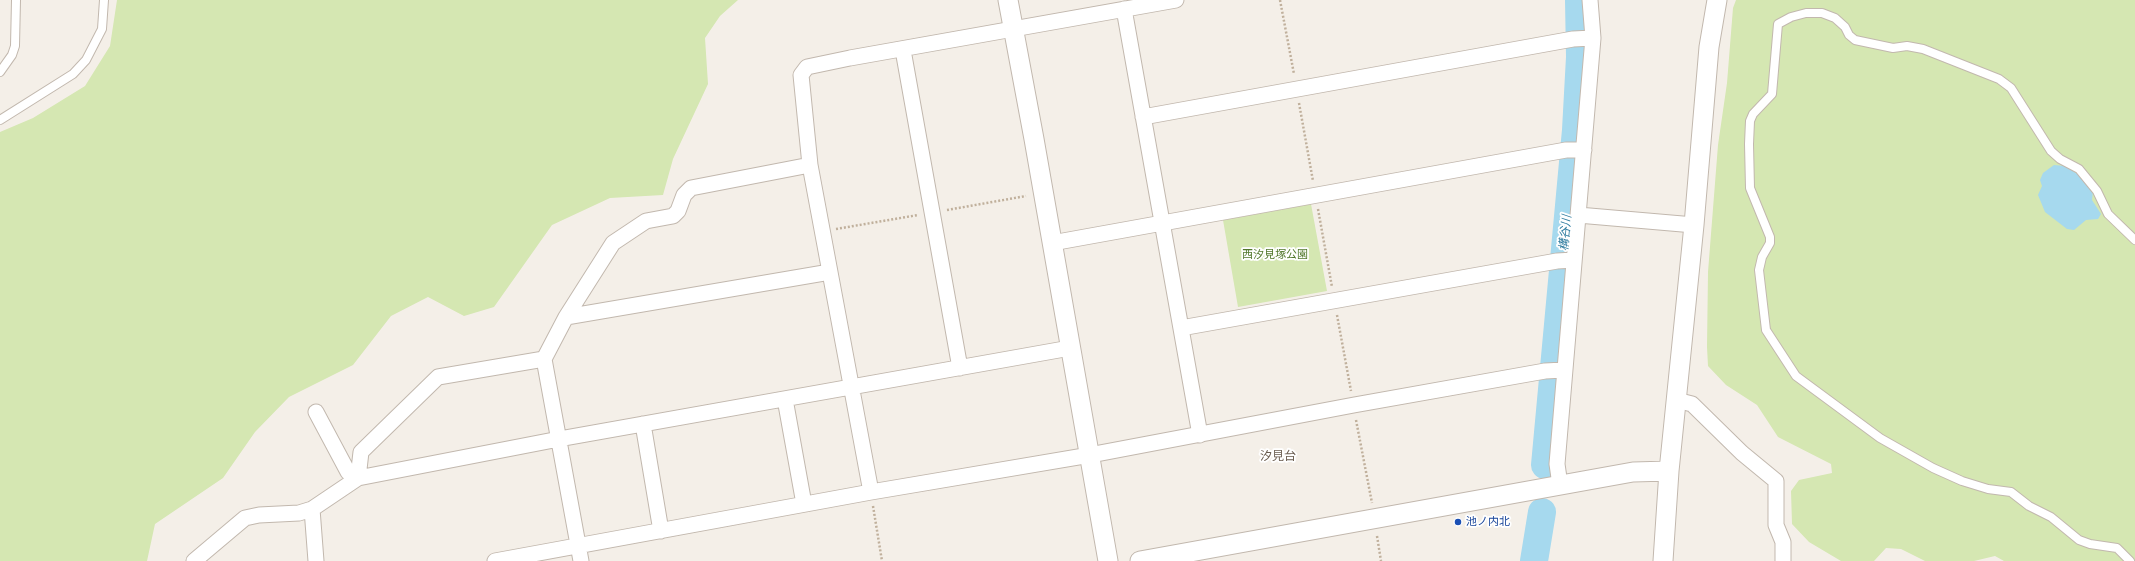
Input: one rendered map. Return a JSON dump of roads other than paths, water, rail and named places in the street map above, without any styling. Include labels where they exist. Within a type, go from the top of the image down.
[{"type":"street","points":[[1008,0],[1108,561]]},
{"type":"street","points":[[871,492],[810,165],[801,75],[807,67],[1176,0]]},
{"type":"street","points":[[1560,485],[1557,464],[1557,371],[1567,261],[1578,215],[1576,150],[1584,38],[1590,0]]},
{"type":"street","points":[[1663,561],[1669,471],[1694,225],[1709,47],[1717,0]]},
{"type":"street","points":[[1124,9],[1200,434]]},
{"type":"street","points":[[1144,117],[1584,38]]},
{"type":"street","points":[[903,50],[960,368]]},
{"type":"street","points":[[1052,243],[1576,150]]},
{"type":"street","points":[[581,561],[544,359],[566,317],[613,242],[646,221],[673,216],[678,211],[684,195],[690,188],[810,165]]},
{"type":"street","points":[[1578,215],[1694,225]]},
{"type":"street","points":[[1181,328],[1567,261]]},
{"type":"street","points":[[566,317],[830,272]]},
{"type":"street","points":[[194,561],[245,518],[259,514],[299,513],[312,509],[358,478],[559,439],[1070,348]]},
{"type":"street","points":[[358,478],[361,452],[438,378],[544,359]]},
{"type":"street","points":[[495,561],[871,492],[1090,455],[1354,405],[1557,371]]},
{"type":"street","points":[[785,399],[804,504]]},
{"type":"street","points":[[1676,400],[1692,404],[1742,453],[1776,481],[1776,526],[1783,542],[1783,561]]},
{"type":"street","points":[[316,412],[348,472],[358,478]]},
{"type":"street","points":[[643,424],[661,531]]},
{"type":"street","points":[[1140,561],[1633,472],[1669,471]]},
{"type":"street","points":[[312,509],[316,561]]},
{"type":"lane","points":[[0,72],[12,55],[15,46],[16,0]]},
{"type":"lane","points":[[0,120],[73,74],[86,60],[102,29],[104,0]]},
{"type":"lane","points":[[2130,561],[2117,548],[2090,544],[2079,540],[2051,517],[2029,506],[2011,492],[1988,489],[1962,481],[1933,468],[1880,438],[1796,376],[1766,330],[1760,270],[1762,257],[1770,243],[1770,236],[1750,188],[1750,121],[1753,114],[1772,94],[1778,24],[1791,17],[1806,13],[1822,13],[1845,26],[1849,35],[1855,40],[1893,48],[1907,46],[1923,49],[2000,79],[2011,88],[2052,150],[2060,159],[2079,169],[2097,191],[2108,214],[2135,240]]},
{"type":"water","points":[[2054,165],[2065,166],[2082,177],[2085,183],[2093,191],[2092,200],[2101,214],[2098,219],[2086,220],[2074,230],[2067,229],[2045,212],[2038,195],[2042,186],[2040,180],[2043,173]]},
{"type":"waterway","name":"構谷川","points":[[1545,465],[1576,130],[1580,57],[1579,0]]},
{"type":"waterway","name":"構谷川","points":[[1534,561],[1542,512]]},
{"type":"place","name":"池ノ内北","points":[[1458,522]]},
{"type":"district","name":"汐見台","points":[[1278,457]]},
{"type":"park label","name":"西汐見塚公園","points":[[1275,255]]}]
